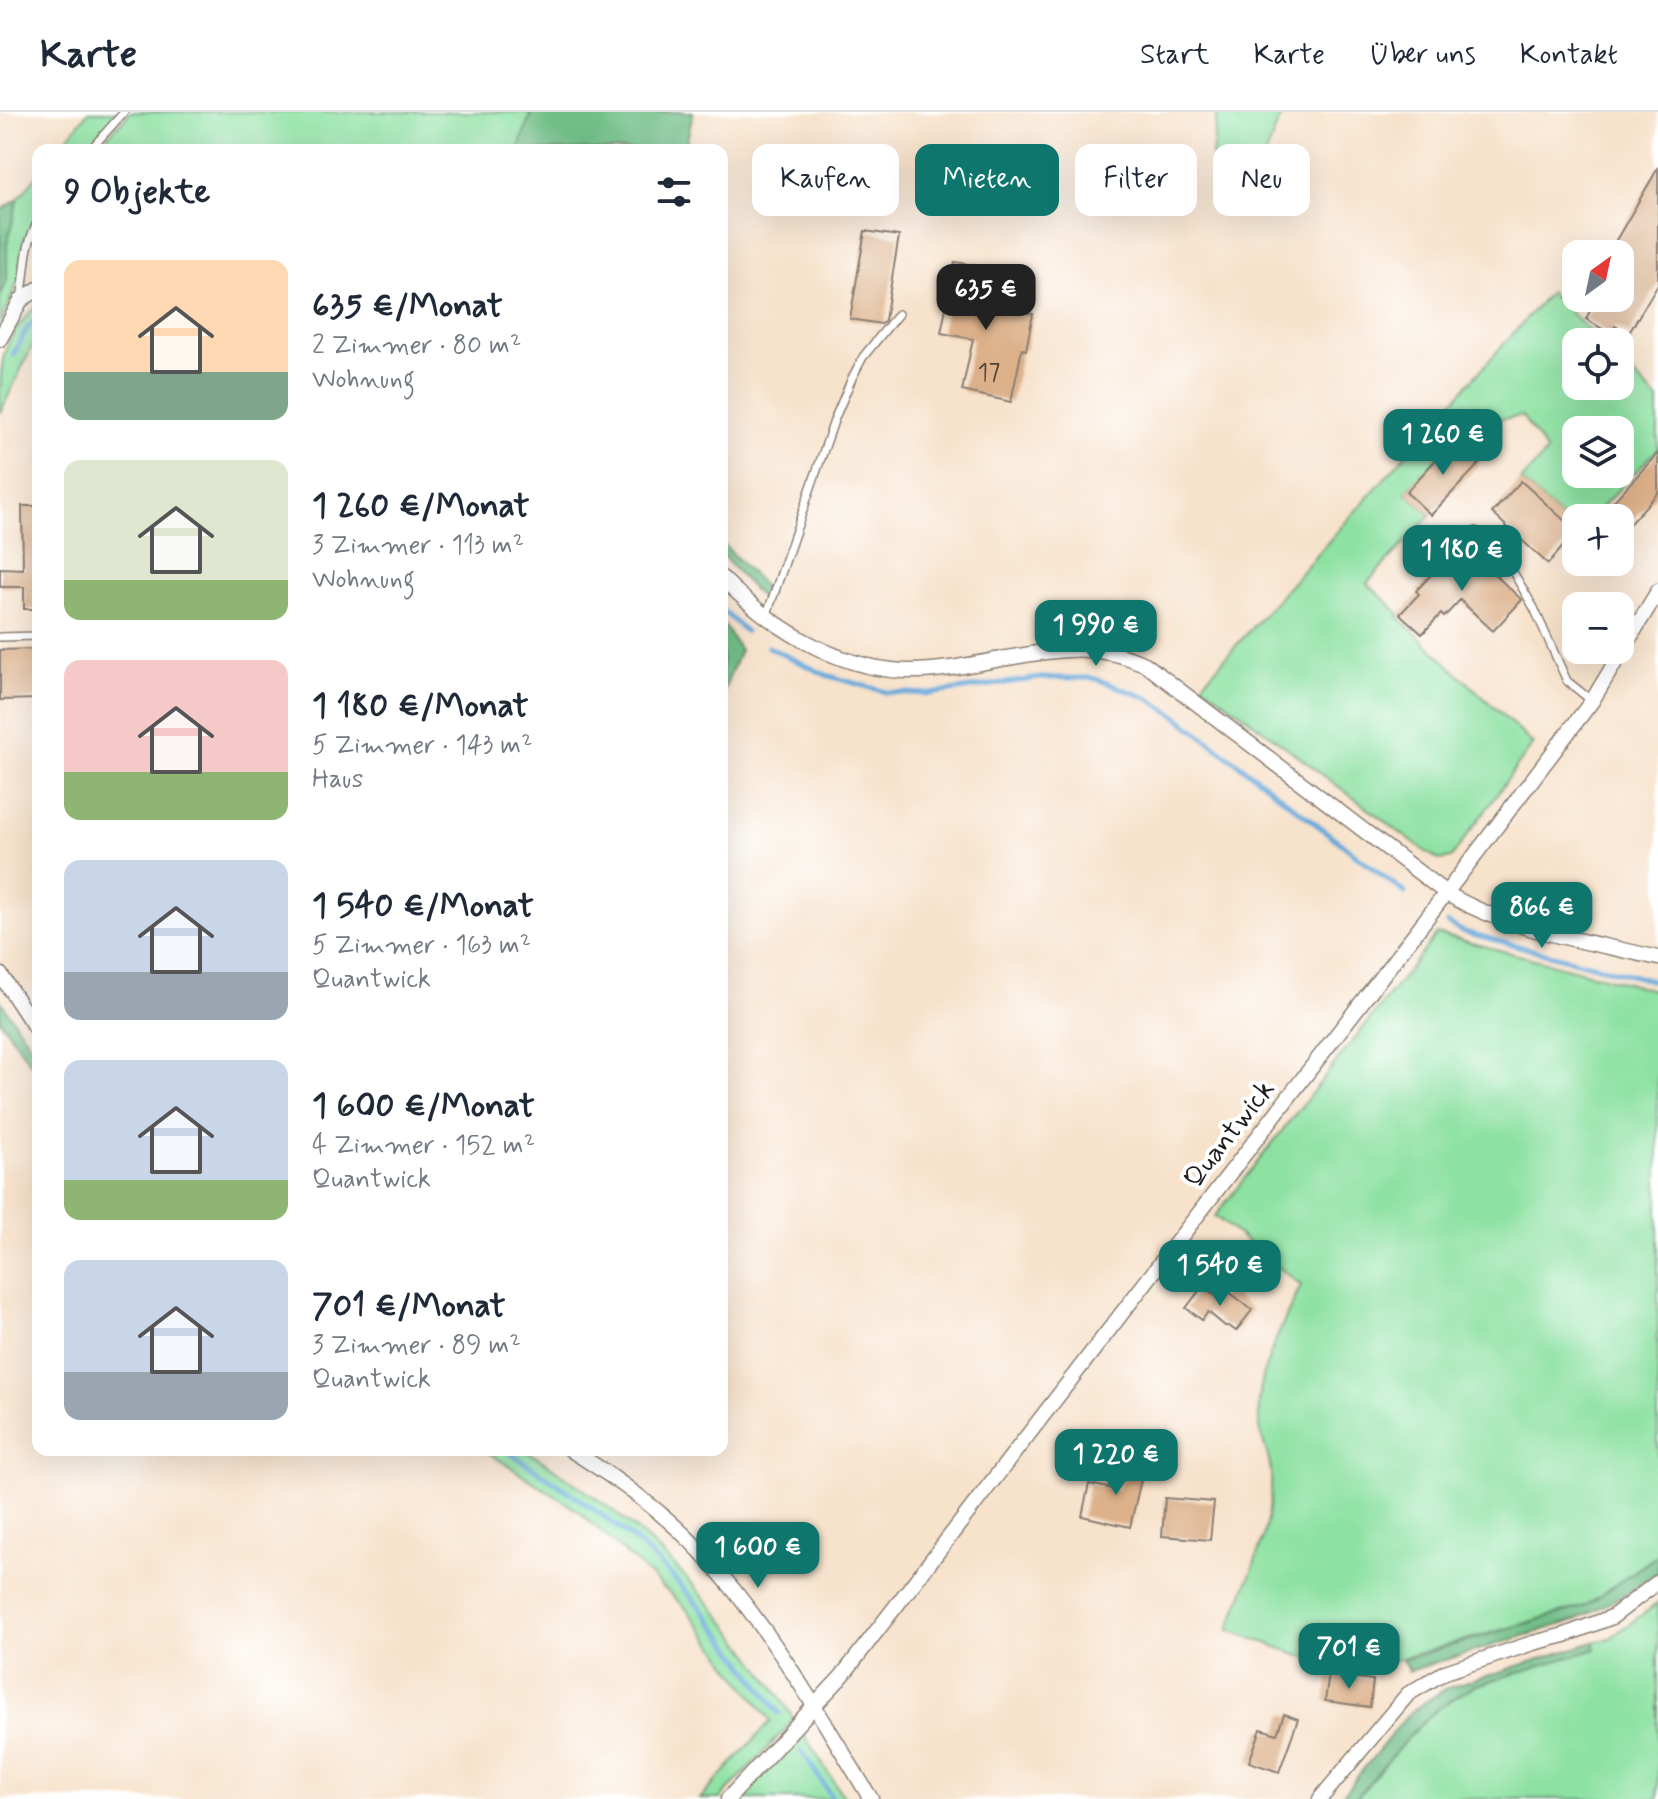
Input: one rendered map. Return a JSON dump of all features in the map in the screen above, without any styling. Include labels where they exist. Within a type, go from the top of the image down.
[{"type":"street","points":[[0,339],[21,300],[32,293]]},
{"type":"street","points":[[728,583],[766,618],[808,642],[844,658],[903,671],[977,664],[1061,650],[1093,648],[1119,653],[1145,664],[1446,893],[1470,907],[1511,923],[1658,958]]},
{"type":"street","name":"Quantwick","points":[[728,1799],[852,1664],[1446,893],[1592,701],[1658,591]]},
{"type":"street","points":[[0,974],[32,1023]]},
{"type":"street","points":[[580,1456],[620,1481],[700,1550],[738,1594],[772,1640],[871,1799]]},
{"type":"street","points":[[1320,1799],[1408,1694],[1445,1672],[1576,1632],[1612,1617],[1658,1582]]},
{"type":"lane","points":[[95,144],[124,112]]},
{"type":"lane","points":[[21,300],[26,249],[32,235]]},
{"type":"lane","points":[[766,618],[835,418],[852,378],[863,357],[898,314]]},
{"type":"lane","points":[[1476,531],[1513,572],[1534,608],[1567,681],[1592,701]]},
{"type":"lane","points":[[0,637],[32,636]]},
{"type":"green space","points":[[88,112],[119,112],[90,144],[63,144]]},
{"type":"green space","points":[[130,112],[531,114],[520,144],[101,144]]},
{"type":"green space","points":[[527,112],[693,112],[686,144],[520,144],[531,114]]},
{"type":"green space","points":[[1217,112],[1282,112],[1270,144],[1213,144]]},
{"type":"green space","points":[[32,182],[32,225],[24,240],[23,270],[0,324],[0,296],[7,279],[7,244],[18,199]]},
{"type":"green space","points":[[18,199],[7,244],[7,279],[0,296],[0,211]]},
{"type":"green space","points":[[1550,292],[1562,304],[1562,312],[1570,312],[1586,328],[1562,328],[1562,400],[1634,400],[1634,376],[1658,400],[1658,449],[1634,474],[1634,416],[1562,416],[1562,488],[1620,488],[1605,504],[1562,504],[1562,518],[1521,481],[1547,452],[1522,416],[1475,423],[1466,414],[1447,433],[1455,439],[1406,492],[1431,515],[1367,583],[1400,614],[1398,617],[1533,744],[1451,858],[1439,860],[1202,684]]},
{"type":"green space","points":[[32,310],[32,346],[0,413],[5,353]]},
{"type":"green space","points":[[728,549],[770,593],[765,599],[728,562]]},
{"type":"green space","points":[[728,631],[740,650],[728,680]]},
{"type":"green space","points":[[1437,934],[1658,991],[1658,1555],[1586,1606],[1373,1666],[1303,1656],[1229,1630],[1259,1551],[1270,1502],[1271,1469],[1259,1424],[1262,1383],[1272,1350],[1301,1285],[1215,1216]]},
{"type":"green space","points":[[0,1000],[32,1048],[32,1065],[0,1020]]},
{"type":"green space","points":[[493,1456],[535,1456],[634,1528],[720,1616],[793,1717],[790,1724],[720,1799],[700,1799],[771,1721],[685,1607],[577,1510]]},
{"type":"green space","points":[[1658,1555],[1658,1572],[1626,1594],[1576,1620],[1409,1671],[1402,1660],[1585,1606]]},
{"type":"green space","points":[[1658,1603],[1658,1799],[1356,1799],[1410,1734],[1458,1694],[1506,1675],[1595,1649],[1594,1642],[1610,1638]]},
{"type":"green space","points":[[1594,1642],[1596,1649],[1474,1686],[1439,1708],[1413,1732],[1355,1799],[1339,1799],[1410,1712],[1445,1689]]},
{"type":"green space","points":[[804,1735],[845,1799],[737,1799],[794,1738]]},
{"type":"building","points":[[1658,168],[1658,284],[1632,328],[1601,328],[1586,319],[1590,312],[1634,312],[1634,240],[1616,240]]},
{"type":"building","points":[[865,231],[899,236],[885,320],[881,324],[850,319]]},
{"type":"building","points":[[955,262],[997,269],[990,306],[1033,314],[1011,402],[962,391],[973,339],[941,333]]},
{"type":"building","points":[[1455,439],[1480,463],[1431,515],[1406,492]]},
{"type":"building","points":[[1658,453],[1658,493],[1634,519],[1634,504],[1611,504],[1626,488],[1634,488],[1634,479]]},
{"type":"building","points":[[1521,481],[1562,518],[1562,548],[1548,564],[1492,513]]},
{"type":"building","points":[[22,506],[32,506],[32,609],[24,609],[24,587],[0,587],[0,568],[23,569]]},
{"type":"building","points":[[1461,543],[1522,600],[1493,631],[1460,600],[1422,634],[1400,614],[1419,594],[1416,591]]},
{"type":"building","points":[[32,649],[32,699],[0,700],[0,650]]},
{"type":"building","points":[[1203,1286],[1221,1300],[1228,1291],[1252,1310],[1236,1331],[1208,1312],[1202,1320],[1186,1308]]},
{"type":"building","points":[[1147,1444],[1130,1527],[1082,1516],[1089,1484],[1117,1490]]},
{"type":"building","points":[[1165,1498],[1214,1502],[1210,1540],[1162,1536]]},
{"type":"building","points":[[1329,1674],[1373,1680],[1370,1707],[1325,1701]]},
{"type":"building","points":[[1284,1714],[1298,1719],[1279,1772],[1249,1762],[1261,1729],[1277,1734]]},
{"type":"waterway","points":[[13,355],[32,323]]},
{"type":"waterway","points":[[728,615],[745,631]]},
{"type":"waterway","points":[[768,647],[826,675],[886,692],[930,694],[1040,678],[1093,678],[1148,698],[1178,717],[1405,893]]},
{"type":"waterway","points":[[1447,923],[1464,932],[1658,982]]},
{"type":"waterway","points":[[514,1456],[608,1520],[664,1568],[710,1620],[779,1713]]},
{"type":"waterway","points":[[802,1751],[833,1799]]}]
